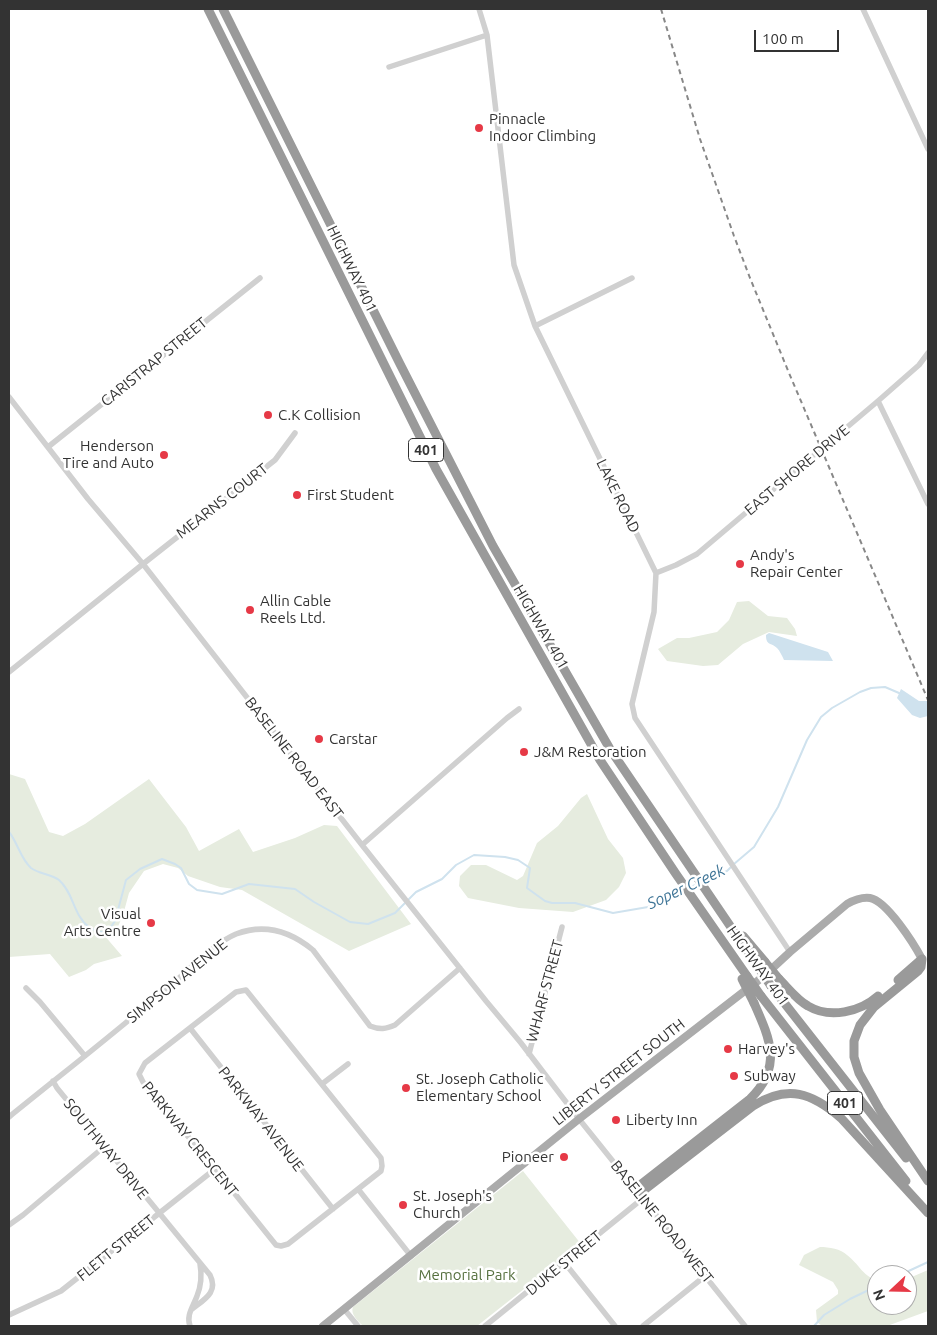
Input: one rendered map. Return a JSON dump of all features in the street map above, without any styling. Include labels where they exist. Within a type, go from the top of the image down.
[{"type":"highway","name":"HIGHWAY 401","points":[[208,9],[436,469],[600,760],[691,897],[699,915],[744,978],[757,1000],[819,1069],[928,1212]]},
{"type":"highway","name":"HIGHWAY 401","points":[[223,9],[493,546],[610,750],[712,900],[762,965],[771,986],[928,1186]]},
{"type":"highway","points":[[762,965],[808,1007],[837,1014],[870,1003],[925,957]]},
{"type":"highway","points":[[925,957],[918,971],[874,1007],[860,1025],[854,1041],[854,1057],[859,1073],[880,1110],[928,1181]]},
{"type":"highway","points":[[638,1194],[750,1099],[761,1086],[768,1070],[770,1052],[757,1000]]},
{"type":"highway","points":[[638,1194],[753,1106],[769,1097],[787,1093],[814,1098],[841,1118],[928,1212]]},
{"type":"main road","name":"LIBERTY STREET SOUTH","points":[[323,1326],[572,1126],[578,1119],[764,976],[847,904],[854,900],[870,898],[881,904],[898,922],[925,957]]},
{"type":"street","name":"LAKE ROAD","points":[[479,9],[487,35],[514,264],[535,326],[656,573],[654,612],[632,704],[635,718],[790,952]]},
{"type":"street","points":[[863,9],[928,149]]},
{"type":"street","points":[[389,67],[487,35]]},
{"type":"street","name":"CARISTRAP STREET","points":[[48,447],[260,278]]},
{"type":"street","points":[[535,326],[632,278]]},
{"type":"street","name":"EAST SHORE DRIVE","points":[[656,573],[697,554],[878,401],[919,365],[928,353]]},
{"type":"street","name":"BASELINE ROAD EAST","points":[[9,397],[88,499],[143,564],[362,845],[521,1043],[578,1119]]},
{"type":"street","points":[[878,401],[928,504]]},
{"type":"street","name":"MEARNS COURT","points":[[9,672],[275,460],[295,433]]},
{"type":"street","points":[[362,845],[507,718],[520,709]]},
{"type":"street","name":"WHARF STREET","points":[[528,1054],[562,927]]},
{"type":"street","name":"SIMPSON AVENUE","points":[[9,1117],[108,1039],[206,954],[237,934],[250,930],[265,929],[293,936],[303,942],[313,950],[370,1026],[379,1029],[387,1029],[395,1025],[460,968]]},
{"type":"street","points":[[26,988],[85,1056]]},
{"type":"street","name":"PARKWAY CRESCENT","points":[[246,990],[322,1084],[381,1158],[381,1171],[288,1244],[282,1246],[276,1245],[143,1082],[139,1074],[144,1063],[236,992],[246,990]]},
{"type":"street","name":"PARKWAY AVENUE","points":[[190,1028],[333,1209]]},
{"type":"street","points":[[322,1084],[348,1064]]},
{"type":"street","name":"SOUTHWAY DRIVE","points":[[53,1081],[210,1275],[213,1288],[210,1294],[191,1310]]},
{"type":"street","name":"BASELINE ROAD WEST","points":[[578,1119],[706,1276],[744,1326]]},
{"type":"street","points":[[9,1224],[24,1215],[105,1146]]},
{"type":"street","name":"FLETT STREET","points":[[9,1315],[61,1291],[215,1169]]},
{"type":"street","points":[[358,1188],[411,1256]]},
{"type":"street","name":"DUKE STREET","points":[[485,1326],[564,1262],[638,1194]]},
{"type":"street","points":[[190,1326],[188,1316],[200,1287],[201,1272],[199,1262]]},
{"type":"street","points":[[564,1262],[615,1326]]},
{"type":"street","points":[[643,1326],[706,1276]]},
{"type":"street","points":[[344,1309],[358,1326]]},
{"type":"green space","points":[[749,601],[768,616],[787,618],[795,629],[797,636],[769,632],[743,644],[718,665],[703,666],[667,661],[658,649],[677,638],[689,638],[717,632],[729,620],[737,602]]},
{"type":"green space","points":[[9,774],[25,779],[49,832],[63,836],[85,824],[149,779],[186,827],[199,851],[239,829],[253,852],[295,838],[324,825],[337,826],[411,924],[349,951],[242,890],[220,887],[188,876],[178,868],[163,864],[144,871],[129,893],[116,931],[104,935],[122,956],[94,964],[86,970],[69,977],[50,954],[9,957]]},
{"type":"green space","points":[[587,794],[608,839],[623,858],[626,873],[619,887],[606,900],[573,912],[519,908],[468,898],[459,886],[460,876],[471,865],[486,865],[517,880],[523,876],[537,843],[558,826],[581,798]]},
{"type":"green space","name":"Memorial Park","points":[[523,1171],[581,1244],[477,1326],[363,1326],[357,1320],[352,1310],[353,1307]]},
{"type":"green space","points":[[820,1247],[827,1247],[842,1251],[851,1258],[867,1275],[867,1315],[917,1315],[917,1275],[928,1270],[928,1311],[887,1326],[822,1326],[817,1322],[816,1310],[838,1294],[838,1290],[833,1282],[799,1265],[804,1255]]},
{"type":"water","points":[[769,633],[828,652],[833,661],[784,660],[777,648],[767,641],[766,635]]},
{"type":"water","points":[[901,689],[919,701],[928,701],[928,716],[920,718],[912,715],[897,698]]},
{"type":"waterway","name":"Soper Creek","points":[[734,864],[754,847],[778,807],[807,740],[821,717],[832,708],[871,688],[885,687],[899,693]]},
{"type":"waterway","name":"Soper Creek","points":[[9,832],[27,864],[34,870],[59,880],[68,891],[84,923],[90,928],[101,932],[108,931],[115,921],[126,880],[140,869],[162,859],[181,868],[189,884],[197,890],[222,894],[249,884],[295,889],[350,922],[368,924],[395,913],[416,892],[442,879],[456,865],[474,855],[505,857],[518,860],[530,868],[527,888],[545,901],[552,903],[575,903],[613,913],[648,907],[684,890]]},
{"type":"waterway","name":"Soper Creek","points":[[704,881],[727,871],[731,867]]},
{"type":"waterway","name":"Soper Creek","points":[[688,888],[698,884]]},
{"type":"waterway","points":[[917,1267],[928,1262]]},
{"type":"waterway","points":[[814,1326],[824,1315],[867,1291]]},
{"type":"railway","points":[[661,9],[700,139],[750,278],[928,700]]},
{"type":"place","name":"Pinnacle Indoor Climbing","points":[[479,128]]},
{"type":"place","name":"C.K Collision","points":[[268,415]]},
{"type":"place","name":"Henderson Tire and Auto","points":[[164,455]]},
{"type":"place","name":"First Student","points":[[297,495]]},
{"type":"place","name":"Andy's Repair Center","points":[[740,564]]},
{"type":"place","name":"Allin Cable Reels Ltd.","points":[[250,610]]},
{"type":"place","name":"Carstar","points":[[319,739]]},
{"type":"place","name":"J&M Restoration","points":[[524,752]]},
{"type":"place","name":"Visual Arts Centre","points":[[151,923]]},
{"type":"place","name":"Harvey's","points":[[728,1049]]},
{"type":"place","name":"Subway","points":[[734,1076]]},
{"type":"place","name":"St. Joseph Catholic Elementary School","points":[[406,1088]]},
{"type":"place","name":"Liberty Inn","points":[[616,1120]]},
{"type":"place","name":"Pioneer","points":[[564,1157]]},
{"type":"place","name":"St. Joseph's Church","points":[[403,1205]]}]
